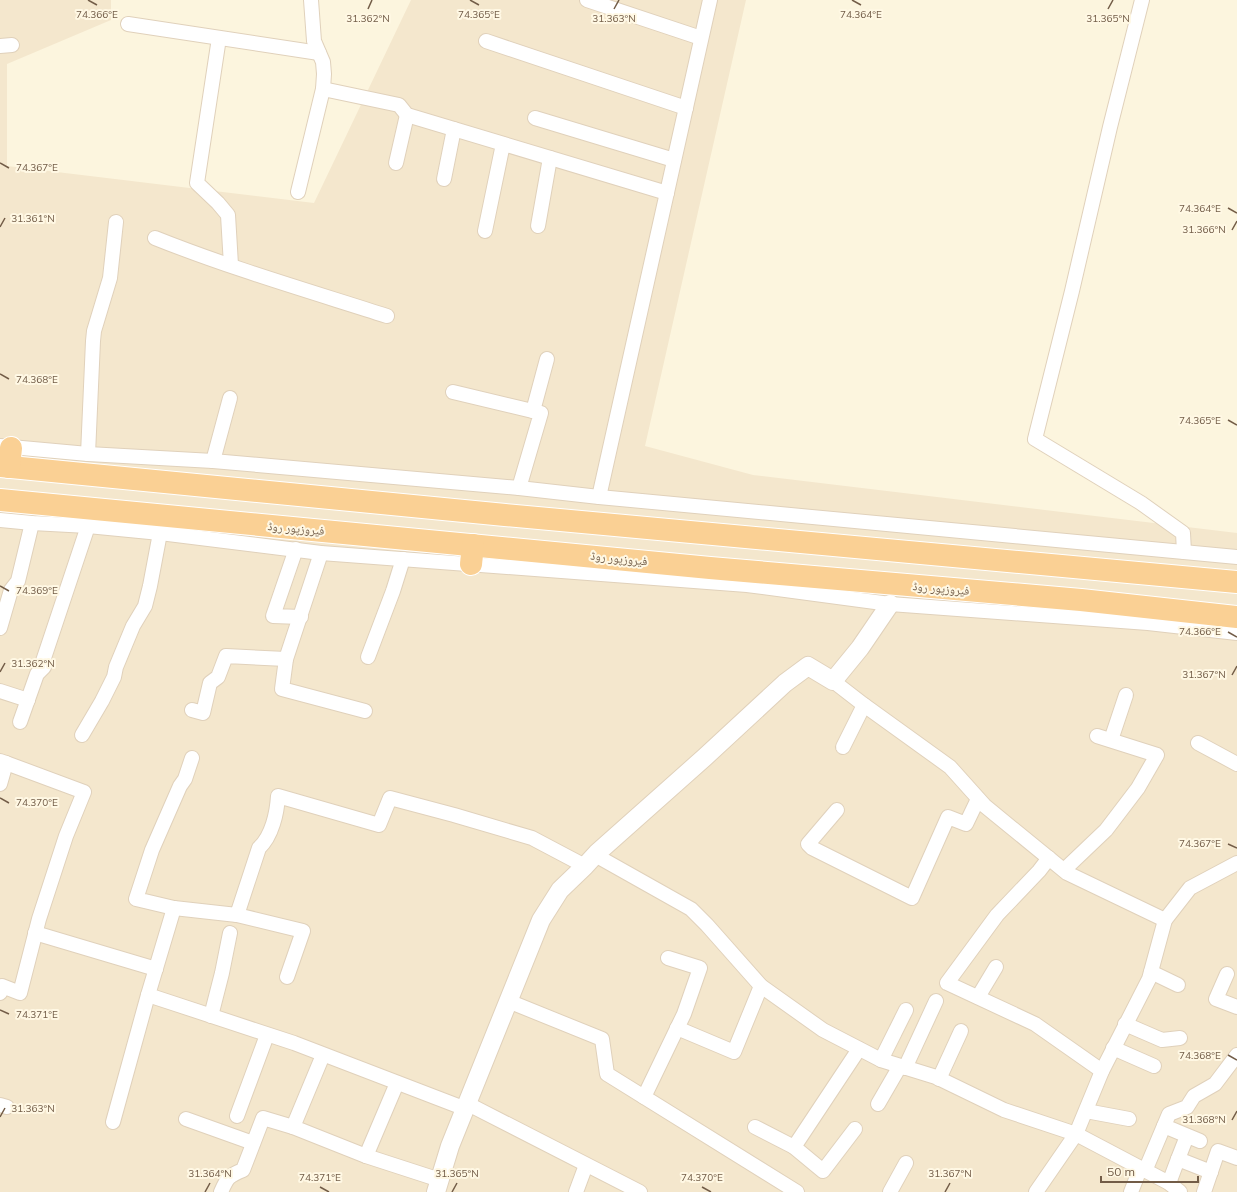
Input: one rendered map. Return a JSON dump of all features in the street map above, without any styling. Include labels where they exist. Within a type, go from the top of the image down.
[{"type":"highway","points":[[5,457],[106,477],[1237,582]]},
{"type":"highway","points":[[103,509],[106,477]]},
{"type":"highway","name":"فیروزپور روڈ","points":[[0,500],[103,509],[472,554],[710,568],[1080,609],[1237,617]]},
{"type":"street","points":[[298,192],[323,89],[324,74],[323,62],[314,41],[310,0]]},
{"type":"street","points":[[587,0],[701,38]]},
{"type":"street","points":[[598,497],[710,0]]},
{"type":"street","points":[[1142,0],[1035,439],[1142,503],[1183,533],[1184,552]]},
{"type":"street","points":[[128,24],[319,52]]},
{"type":"street","points":[[219,38],[197,183],[228,215],[231,265]]},
{"type":"street","points":[[486,41],[686,108]]},
{"type":"street","points":[[323,89],[399,105],[407,115],[667,193]]},
{"type":"street","points":[[396,163],[407,115]]},
{"type":"street","points":[[535,118],[674,160]]},
{"type":"street","points":[[444,179],[454,129]]},
{"type":"street","points":[[485,231],[504,144]]},
{"type":"street","points":[[538,226],[550,158]]},
{"type":"street","points":[[88,454],[94,331],[110,278],[116,222]]},
{"type":"street","points":[[155,238],[179,248],[387,316]]},
{"type":"street","points":[[533,411],[547,359]]},
{"type":"street","points":[[453,392],[541,413],[519,488]]},
{"type":"street","points":[[213,461],[230,398]]},
{"type":"street","points":[[5,457],[88,454],[213,461],[519,488],[598,497],[1237,557]]},
{"type":"street","points":[[0,520],[88,526],[160,533],[321,553],[403,559],[472,554],[747,585],[890,604],[1080,609],[1148,623],[1237,633]]},
{"type":"street","points":[[0,628],[11,590],[18,581],[32,523]]},
{"type":"street","points":[[20,722],[37,674],[44,667],[43,661],[88,526]]},
{"type":"street","points":[[82,735],[114,677],[116,667],[133,626],[145,606],[160,533]]},
{"type":"street","points":[[296,549],[273,616],[300,617]]},
{"type":"street","points":[[321,553],[286,659],[282,689],[365,711]]},
{"type":"street","points":[[368,657],[393,591],[403,559]]},
{"type":"street","points":[[834,681],[860,648],[890,604]]},
{"type":"street","points":[[192,710],[203,713],[210,683],[218,677],[226,656],[286,659]]},
{"type":"street","points":[[221,1192],[229,1177],[234,1172],[242,1170],[263,1118],[293,1127],[438,1186],[450,1146],[467,1107],[541,920],[560,890],[785,683],[808,666],[834,681],[864,705],[950,767],[985,806],[1064,870],[1165,920]]},
{"type":"street","points":[[0,691],[28,700]]},
{"type":"street","points":[[1111,740],[1126,695]]},
{"type":"street","points":[[843,747],[864,705]]},
{"type":"street","points":[[1064,870],[1106,830],[1138,788],[1157,755],[1097,736]]},
{"type":"street","points":[[1198,743],[1237,764]]},
{"type":"street","points":[[192,758],[186,779],[180,786],[152,850],[136,899],[174,908],[237,915],[303,931],[287,977]]},
{"type":"street","points":[[0,784],[3,762],[84,792],[66,836],[35,933],[20,993],[2,986],[0,993]]},
{"type":"street","points":[[237,915],[259,848],[264,844],[277,810],[278,796],[379,825],[390,798],[454,815],[532,838],[590,861],[691,908],[761,986],[823,1030],[881,1060],[939,1079],[1004,1110],[1076,1134],[1169,1183],[1180,1192]]},
{"type":"street","points":[[837,810],[808,844],[812,848],[912,898],[948,817],[966,824],[978,799]]},
{"type":"street","points":[[1049,858],[1039,871],[996,915],[947,984],[1035,1024],[1102,1071]]},
{"type":"street","points":[[1036,1192],[1076,1134],[1102,1071],[1149,979],[1165,920],[1190,888],[1237,863]]},
{"type":"street","points":[[113,1122],[174,908]]},
{"type":"street","points":[[35,933],[156,969]]},
{"type":"street","points":[[211,1016],[230,933]]},
{"type":"street","points":[[644,1097],[684,1014],[700,968],[668,958]]},
{"type":"street","points":[[978,998],[996,967]]},
{"type":"street","points":[[1151,972],[1178,985]]},
{"type":"street","points":[[1227,974],[1216,999],[1237,1007]]},
{"type":"street","points":[[677,1028],[734,1052],[761,986]]},
{"type":"street","points":[[148,995],[267,1034],[397,1083],[467,1107],[586,1164],[640,1192]]},
{"type":"street","points":[[508,1001],[602,1039],[607,1074],[797,1192]]},
{"type":"street","points":[[878,1104],[903,1067],[936,1001]]},
{"type":"street","points":[[881,1060],[906,1010]]},
{"type":"street","points":[[1125,1024],[1162,1040],[1180,1038]]},
{"type":"street","points":[[939,1079],[961,1031]]},
{"type":"street","points":[[238,1116],[267,1034]]},
{"type":"street","points":[[1113,1048],[1154,1066]]},
{"type":"street","points":[[794,1146],[859,1049]]},
{"type":"street","points":[[293,1127],[323,1055]]},
{"type":"street","points":[[1131,1192],[1169,1114],[1186,1107],[1194,1096],[1215,1084],[1237,1056]]},
{"type":"street","points":[[366,1156],[397,1083]]},
{"type":"street","points":[[1086,1111],[1129,1119]]},
{"type":"street","points":[[186,1119],[253,1143]]},
{"type":"street","points":[[1164,1126],[1200,1141]]},
{"type":"street","points":[[755,1127],[794,1146],[823,1171],[855,1130]]},
{"type":"street","points":[[1169,1183],[1187,1136]]},
{"type":"street","points":[[1204,1192],[1218,1151],[1237,1158]]},
{"type":"street","points":[[1178,1159],[1211,1172]]},
{"type":"street","points":[[890,1192],[906,1163]]},
{"type":"street","points":[[576,1192],[586,1164]]},
{"type":"shaded area","points":[[0,0],[111,0],[111,20],[7,64],[7,166],[314,203],[411,0],[746,0],[645,446],[753,475],[1237,533],[1237,1192],[0,1192]]}]
